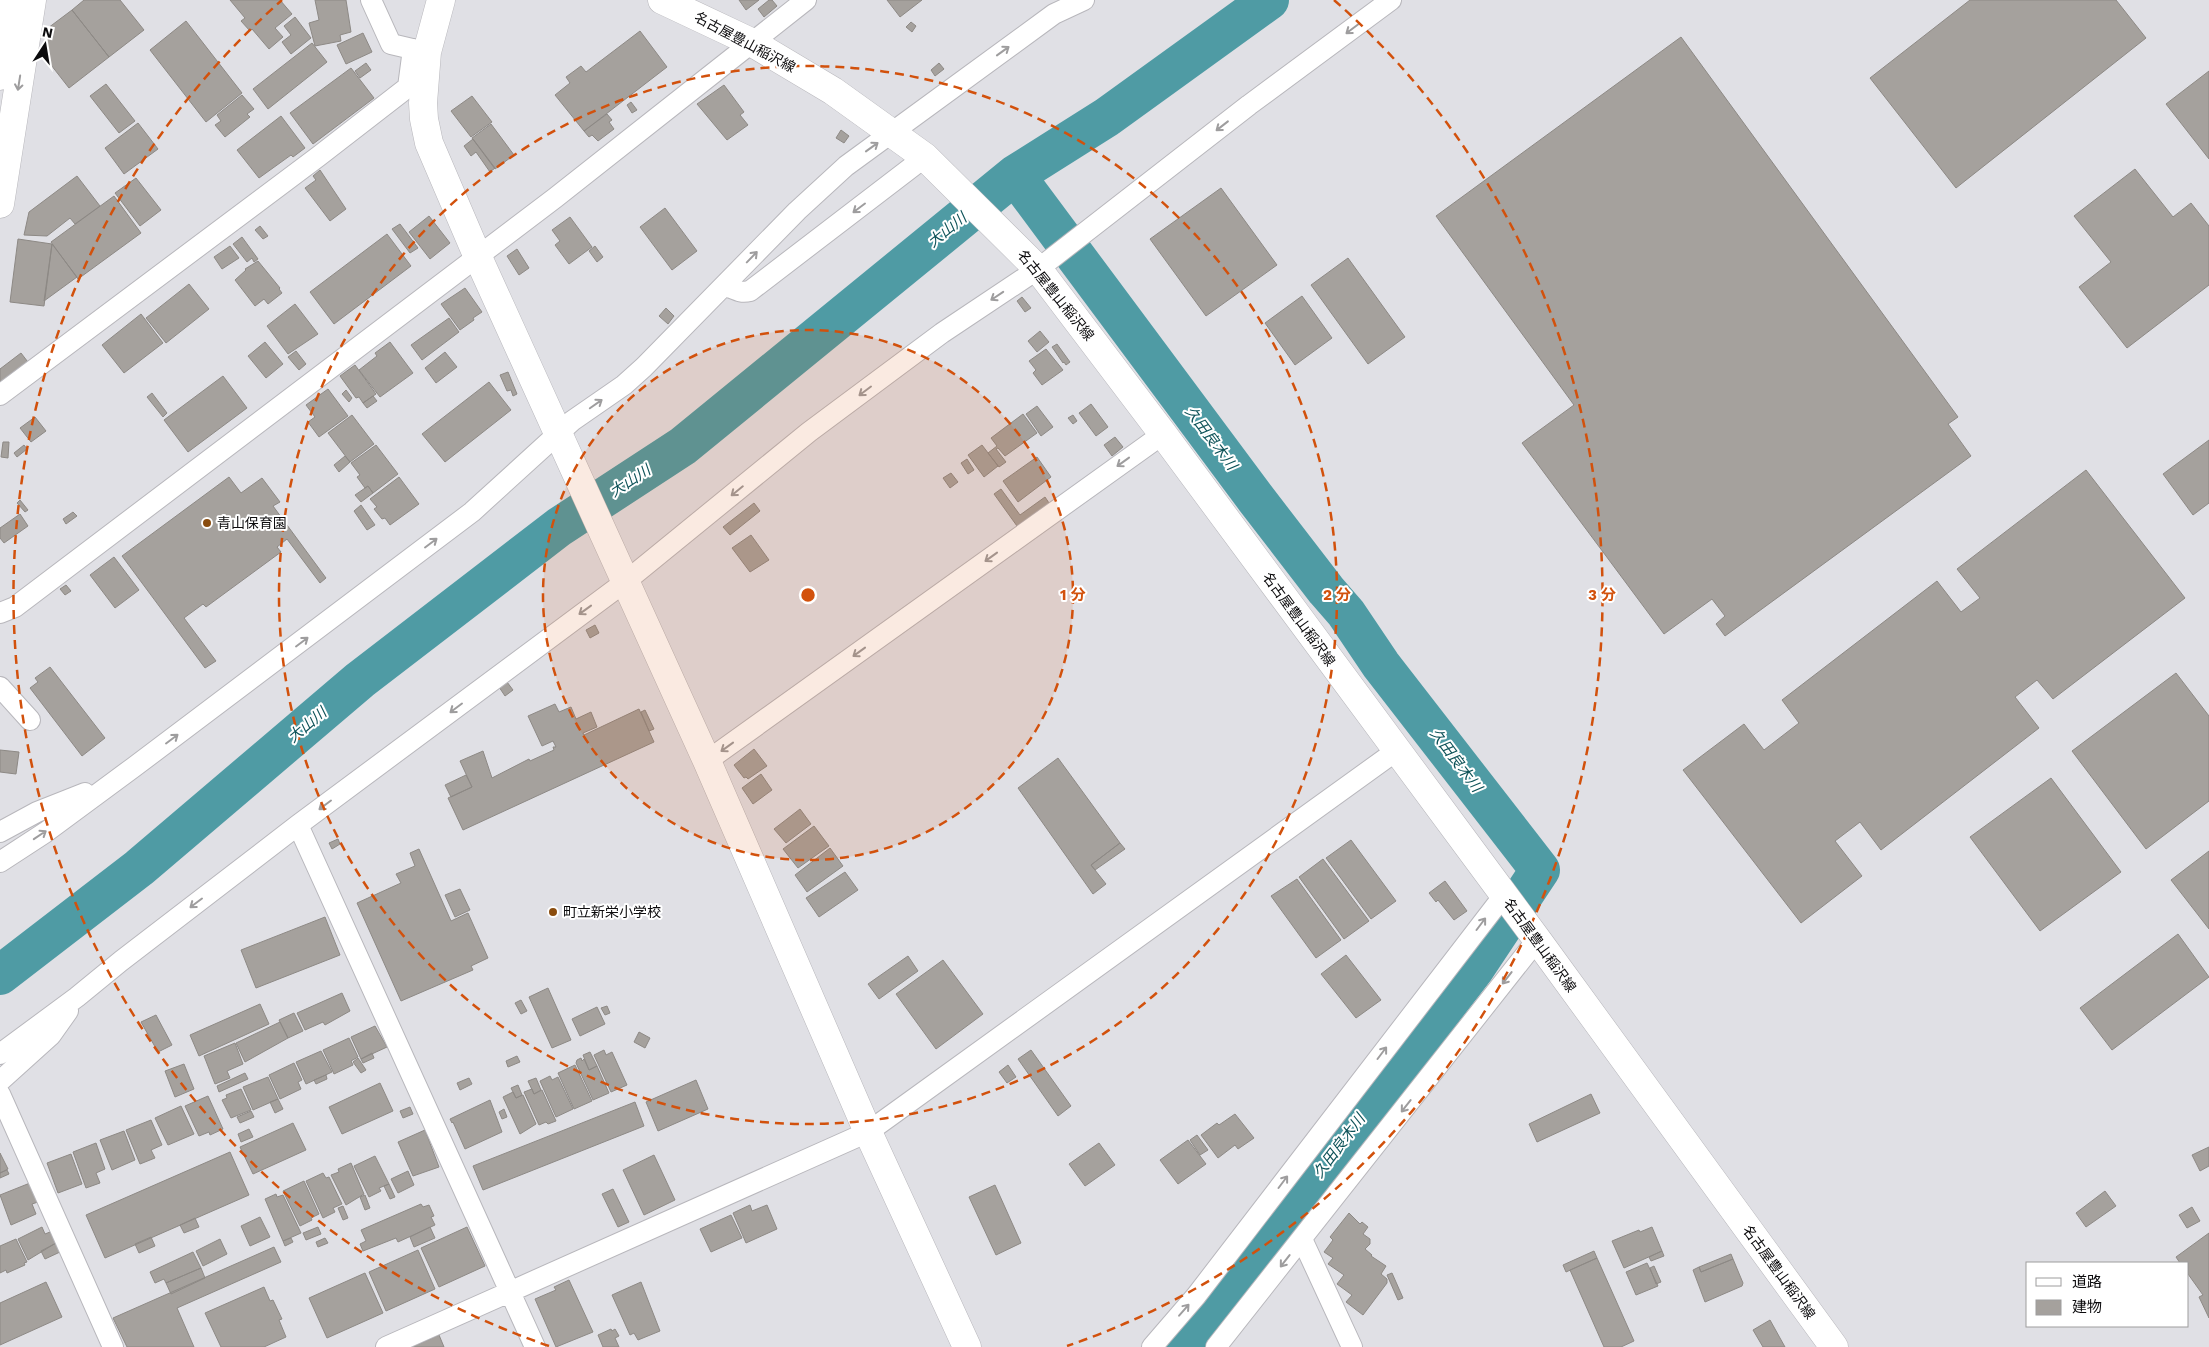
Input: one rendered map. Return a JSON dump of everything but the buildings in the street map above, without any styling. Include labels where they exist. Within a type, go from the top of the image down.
[{"type":"main road","points":[[0,76],[10,0]]},
{"type":"main road","points":[[0,204],[32,0]]},
{"type":"main road","points":[[441,0],[420,51],[424,119],[429,143],[477,255],[707,761],[868,1132],[967,1347]]},
{"type":"main road","name":"名古屋豊山稲沢線","points":[[662,0],[751,42],[833,91],[928,160],[1018,247],[1048,261],[1163,434],[1536,939],[1830,1346]]},
{"type":"street","points":[[0,395],[408,87],[420,51],[390,44],[371,0]]},
{"type":"street","points":[[0,613],[14,607],[477,255],[555,198],[806,0]]},
{"type":"street","points":[[0,862],[46,832],[311,635],[472,512],[560,439],[572,421],[624,385],[797,211],[832,179],[891,133],[1054,14],[1084,0]]},
{"type":"street","points":[[0,1054],[78,997],[121,960],[298,825],[624,581],[817,427],[942,333],[1048,261],[1249,105],[1392,0]]},
{"type":"street","points":[[729,281],[731,288],[744,293],[750,291],[928,160]]},
{"type":"street","points":[[707,761],[1163,434]]},
{"type":"street","points":[[0,687],[30,720]]},
{"type":"street","points":[[386,1347],[868,1132],[1396,751]]},
{"type":"street","points":[[0,832],[37,812],[111,783]]},
{"type":"street","points":[[298,825],[535,1347]]},
{"type":"street","points":[[1152,1347],[1196,1296],[1504,896]]},
{"type":"street","points":[[1216,1347],[1536,939]]},
{"type":"street","points":[[0,1082],[51,1035],[78,997]]},
{"type":"street","points":[[0,1094],[113,1347]]},
{"type":"street","points":[[1302,1239],[1352,1347]]},
{"type":"waterway","name":"大山川","points":[[0,975],[139,868],[360,680],[559,527],[683,446],[1015,175],[1107,117],[1269,0]]},
{"type":"waterway","name":"久田良木川","points":[[1015,175],[1256,499],[1346,613],[1381,665],[1540,870],[1475,968],[1185,1347]]},
{"type":"place","name":"青山保育園","points":[[207,523]]},
{"type":"place","name":"町立新栄小学校","points":[[553,912]]}]
